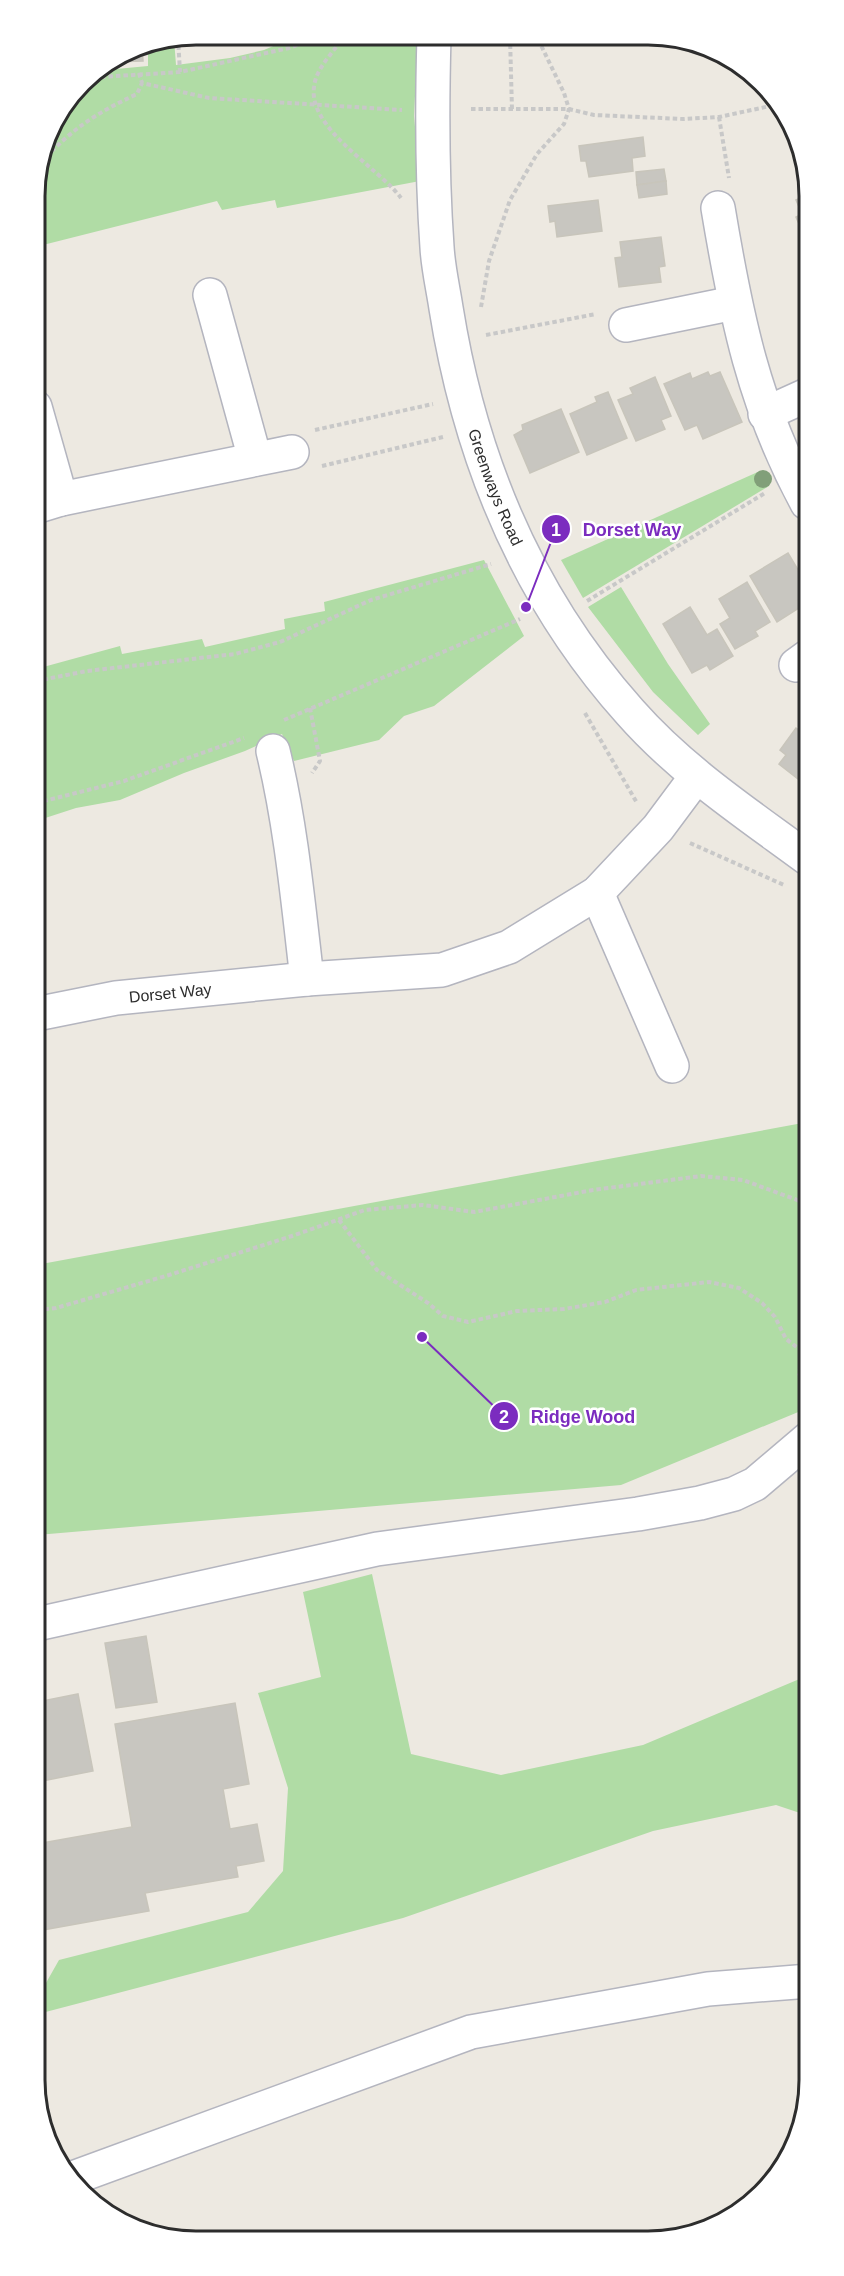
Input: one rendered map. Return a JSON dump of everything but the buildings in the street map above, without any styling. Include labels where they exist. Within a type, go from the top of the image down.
[{"type":"street","name":"Greenways Road","points":[[434,45],[432,107],[437,249],[451,341],[467,407],[486,467],[508,524],[558,619],[631,714],[696,777],[799,852]]},
{"type":"street","points":[[718,208],[734,303],[747,359],[765,414],[790,474],[799,489]]},
{"type":"street","points":[[210,295],[255,459]]},
{"type":"street","points":[[626,325],[734,303]]},
{"type":"street","points":[[765,414],[799,399]]},
{"type":"street","points":[[45,481],[48,503],[292,452]]},
{"type":"street","points":[[273,751],[294,784],[307,978]]},
{"type":"street","name":"Dorset Way","points":[[45,1012],[116,998],[307,978],[442,970],[509,947],[597,893],[658,828],[696,777]]},
{"type":"street","points":[[597,893],[672,1065]]},
{"type":"street","points":[[45,1622],[377,1549],[638,1514],[700,1503],[734,1494],[755,1484],[799,1447]]},
{"type":"street","points":[[79,2176],[471,2032],[708,1989],[799,1982]]},
{"type":"path","points":[[104,76],[180,72],[297,45]]},
{"type":"path","points":[[510,45],[512,110]]},
{"type":"path","points":[[481,309],[489,261],[510,200],[537,154],[564,124],[569,109],[564,93],[541,45]]},
{"type":"path","points":[[178,46],[180,72]]},
{"type":"path","points":[[52,150],[65,136],[103,110],[136,94],[141,83],[139,73]]},
{"type":"path","points":[[141,83],[209,98],[402,110]]},
{"type":"path","points":[[471,109],[569,109],[594,115],[683,119],[719,117],[769,106]]},
{"type":"path","points":[[718,208],[730,186],[719,117]]},
{"type":"path","points":[[451,341],[605,312],[626,325]]},
{"type":"path","points":[[434,404],[313,430],[292,452],[321,466],[443,437]]},
{"type":"path","points":[[558,619],[771,490],[790,474]]},
{"type":"path","points":[[45,679],[87,670],[235,654],[280,642],[371,600],[492,564]]},
{"type":"path","points":[[294,784],[320,762],[310,708]]},
{"type":"path","points":[[658,828],[786,886]]},
{"type":"path","points":[[45,1309],[56,1308],[169,1275],[365,1210],[423,1205],[474,1212],[593,1190],[701,1176],[743,1180],[799,1201]]},
{"type":"path","points":[[339,1220],[376,1270],[428,1303],[443,1316],[468,1322],[517,1311],[564,1309],[605,1302],[636,1290],[709,1282],[739,1288],[762,1303],[775,1317],[786,1339],[799,1350]]},
{"type":"green space","points":[[276,45],[418,45],[414,116],[420,181],[277,208],[275,200],[222,210],[217,201],[45,244],[45,186],[50,157],[65,120],[82,96],[96,82],[113,69],[148,66],[148,53],[175,46],[176,65],[230,58]]},
{"type":"green space","points":[[760,471],[769,486],[583,598],[561,560]]},
{"type":"green space","points":[[484,560],[524,636],[434,706],[404,716],[379,740],[294,761],[282,734],[120,800],[76,808],[45,818],[45,667],[120,646],[122,654],[202,639],[205,647],[285,629],[284,619],[325,611],[324,602]]},
{"type":"green space","points":[[621,587],[668,664],[710,724],[698,735],[653,692],[588,607]]},
{"type":"green space","points":[[799,1124],[799,1412],[621,1485],[45,1534],[45,1263]]},
{"type":"green space","points":[[372,1574],[411,1754],[501,1775],[643,1745],[799,1679],[799,1813],[776,1805],[653,1831],[403,1918],[45,2012],[45,1985],[59,1960],[248,1912],[283,1871],[288,1788],[258,1693],[321,1677],[303,1592]]},
{"type":"place","name":"Dorset Way","points":[[526,607]]},
{"type":"place","name":"Ridge Wood","points":[[422,1337]]}]
